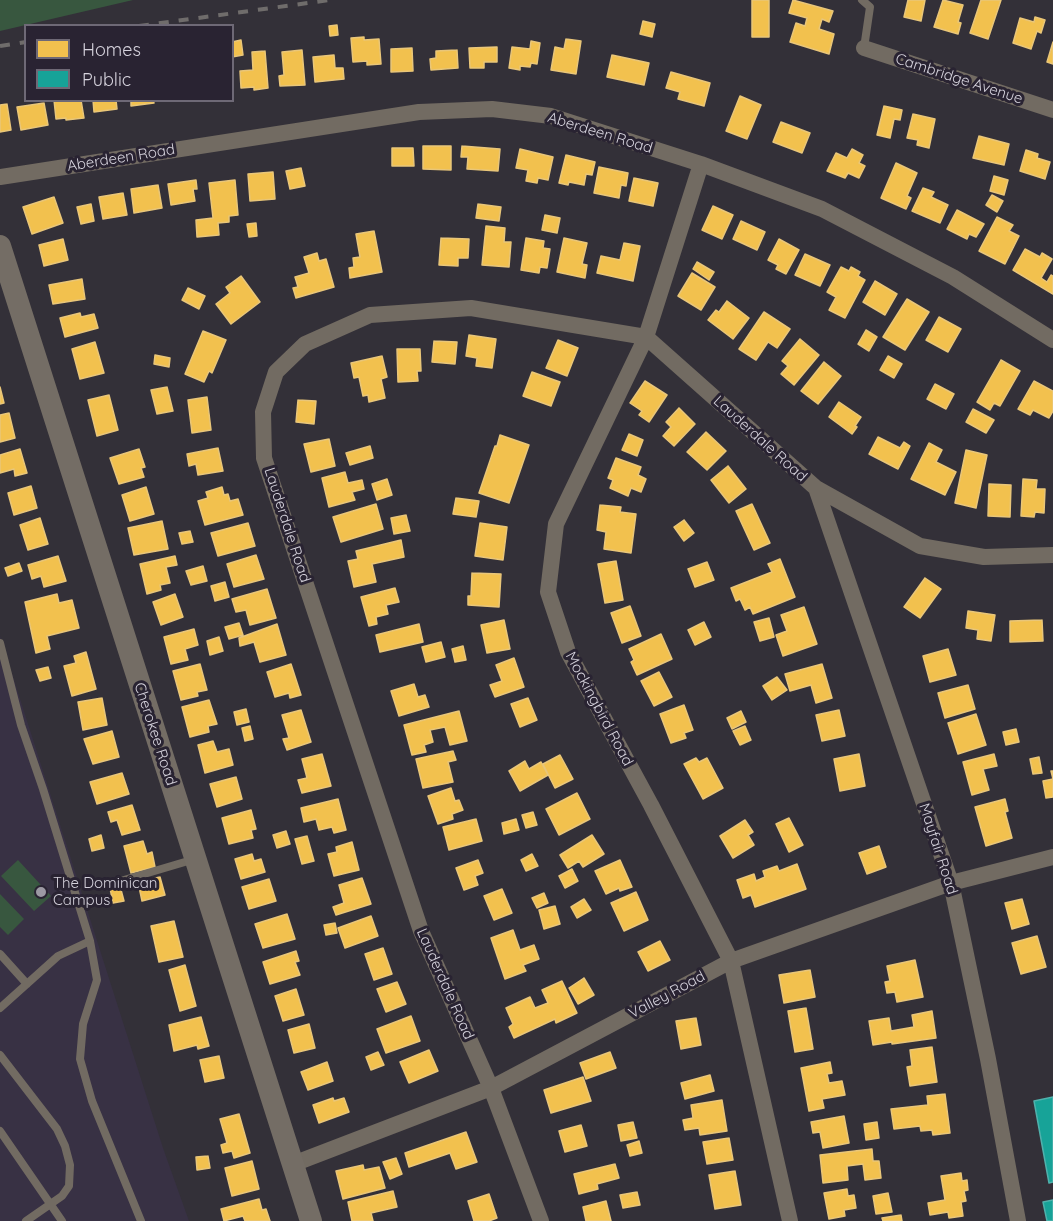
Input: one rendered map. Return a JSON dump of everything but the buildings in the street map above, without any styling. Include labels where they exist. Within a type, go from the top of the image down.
[{"type":"street","name":"Cambridge Avenue","points":[[864,48],[1053,110]]},
{"type":"street","name":"Aberdeen Road","points":[[0,177],[419,112],[492,109],[551,116],[701,164],[822,209],[953,277],[1053,340]]},
{"type":"street","name":"Mockingbird Road","points":[[701,164],[646,337],[556,524],[548,592],[567,652],[651,805],[731,961],[790,1221]]},
{"type":"street","name":"Cherokee Road","points":[[0,246],[311,1221]]},
{"type":"street","name":"Lauderdale Road","points":[[541,1221],[491,1088],[420,931],[264,458],[263,412],[276,372],[305,344],[370,315],[471,308],[646,337],[816,488],[920,546],[984,557],[1053,555]]},
{"type":"street","name":"Mayfair Road","points":[[816,488],[951,883],[988,1059],[1018,1221]]},
{"type":"street","name":"Valley Road","points":[[293,1164],[491,1088],[731,961],[951,883],[1053,857]]},
{"type":"lane","points":[[862,0],[870,7],[864,48]]},
{"type":"lane","points":[[0,643],[21,725],[90,941],[97,980],[83,1024],[80,1059],[92,1101],[141,1221]]},
{"type":"lane","points":[[124,880],[195,859]]},
{"type":"lane","points":[[0,1008],[58,956],[90,941]]},
{"type":"lane","points":[[0,954],[27,984]]},
{"type":"lane","points":[[0,1055],[57,1129],[70,1164],[69,1186],[62,1196],[26,1221]]},
{"type":"lane","points":[[0,1131],[62,1221]]},
{"type":"shaded area","name":"The Dominican Campus","points":[[0,636],[163,1148],[189,1221],[0,1221]]},
{"type":"green space","points":[[0,0],[133,0],[24,24],[0,31]]},
{"type":"green space","points":[[18,860],[51,896],[34,911],[1,876]]},
{"type":"green space","points":[[0,894],[24,919],[8,935],[0,927]]},
{"type":"railway","points":[[154,24],[330,0]]},
{"type":"railway","points":[[0,46],[24,42]]},
{"type":"place","name":"The Dominican Campus","points":[[41,892]]}]
